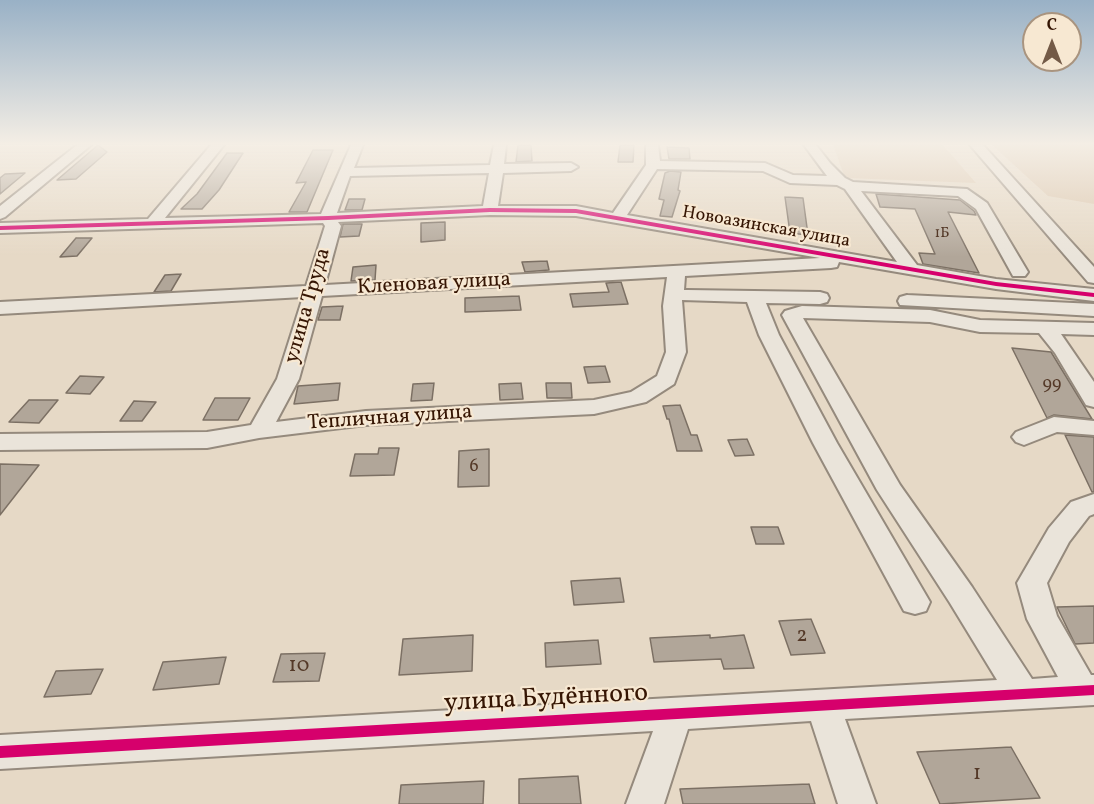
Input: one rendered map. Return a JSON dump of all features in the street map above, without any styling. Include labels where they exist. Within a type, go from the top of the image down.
[{"type":"street","points":[[0,214],[39,183]]},
{"type":"street","points":[[153,223],[187,183]]},
{"type":"street","name":"улица Труда","points":[[259,431],[288,379],[333,225],[328,218],[340,183]]},
{"type":"street","points":[[490,210],[493,183]]},
{"type":"street","points":[[617,218],[641,183]]},
{"type":"street","points":[[829,183],[962,192],[982,206],[1019,272]]},
{"type":"street","points":[[1009,183],[1094,278]]},
{"type":"street","points":[[845,184],[911,269]]},
{"type":"street","name":"Новоазинская улица","points":[[0,228],[328,218],[490,210],[576,212],[996,284],[1094,295]]},
{"type":"street","name":"Кленовая улица","points":[[0,308],[315,291],[675,283],[868,261]]},
{"type":"street","points":[[675,283],[688,296],[979,303],[1094,310]]},
{"type":"street","name":"Тепличная улица","points":[[0,442],[207,440],[366,418],[594,407],[638,397],[666,379],[676,352],[672,306],[675,283]]},
{"type":"street","points":[[754,297],[769,335],[820,433],[915,602]]},
{"type":"street","points":[[1023,694],[961,595],[890,490],[792,315],[802,312],[930,316],[980,326],[1094,329]]},
{"type":"street","points":[[1045,328],[1064,351],[1094,400]]},
{"type":"street","points":[[1024,437],[1054,424],[1094,428]]},
{"type":"street","points":[[1088,690],[1042,619],[1032,583],[1059,535],[1080,509],[1094,503]]},
{"type":"street","name":"улица Будённого","points":[[0,752],[1088,690]]},
{"type":"street","points":[[824,705],[858,804]]},
{"type":"street","points":[[645,804],[676,714]]},
{"type":"shaded area","points":[[1033,183],[1094,183],[1094,204],[1048,196]]},
{"type":"building","points":[[0,183],[14,183],[0,194]]},
{"type":"building","points":[[205,183],[224,183],[202,209],[181,209]]},
{"type":"building","points":[[306,183],[319,183],[307,212],[289,212]]},
{"type":"building","points":[[663,183],[679,183],[678,190],[680,191],[672,217],[660,216],[664,200],[659,199]]},
{"type":"building","points":[[876,194],[960,200],[976,215],[948,212],[979,273],[923,264],[919,253],[935,254],[915,209],[880,207]]},
{"type":"building","points":[[785,197],[803,198],[808,235],[790,233]]},
{"type":"building","points":[[349,199],[365,199],[362,210],[345,210]]},
{"type":"building","points":[[445,222],[445,240],[421,242],[421,223]]},
{"type":"building","points":[[343,224],[362,224],[359,236],[340,237]]},
{"type":"building","points":[[76,238],[92,238],[77,256],[60,257]]},
{"type":"building","points":[[547,261],[549,270],[525,272],[522,262]]},
{"type":"building","points":[[376,265],[375,280],[351,281],[353,267]]},
{"type":"building","points":[[181,274],[171,291],[154,292],[165,275]]},
{"type":"building","points":[[621,282],[628,304],[573,307],[570,294],[609,292],[606,283]]},
{"type":"building","points":[[519,296],[521,310],[465,312],[465,298]]},
{"type":"building","points":[[343,306],[340,320],[318,320],[322,307]]},
{"type":"building","points":[[1012,348],[1051,352],[1092,419],[1054,415],[1047,418]]},
{"type":"building","points":[[605,366],[610,382],[588,383],[584,367]]},
{"type":"building","points":[[80,376],[104,377],[90,394],[66,393]]},
{"type":"building","points":[[340,383],[338,400],[294,404],[298,386]]},
{"type":"building","points":[[434,383],[432,400],[411,401],[413,384]]},
{"type":"building","points":[[521,383],[523,399],[500,400],[499,384]]},
{"type":"building","points":[[546,383],[571,383],[572,398],[547,398]]},
{"type":"building","points":[[215,398],[250,398],[238,420],[203,420]]},
{"type":"building","points":[[29,400],[58,400],[39,423],[9,422]]},
{"type":"building","points":[[134,401],[156,402],[142,421],[120,421]]},
{"type":"building","points":[[680,405],[691,435],[697,435],[702,451],[677,451],[669,419],[667,419],[663,406]]},
{"type":"building","points":[[1065,435],[1094,437],[1094,492],[1092,492]]},
{"type":"building","points":[[747,439],[754,455],[735,456],[728,440]]},
{"type":"building","points":[[379,448],[399,448],[394,475],[350,476],[355,454],[378,454]]},
{"type":"building","points":[[489,449],[489,486],[458,487],[459,451]]},
{"type":"building","points":[[0,464],[39,465],[0,515]]},
{"type":"building","points":[[751,527],[778,527],[784,544],[756,544]]},
{"type":"building","points":[[620,578],[624,602],[574,605],[571,581]]},
{"type":"building","points":[[1094,606],[1094,643],[1075,644],[1057,607]]},
{"type":"building","points":[[811,619],[825,653],[791,655],[779,621]]},
{"type":"building","points":[[473,635],[472,671],[399,675],[403,639]]},
{"type":"building","points":[[710,635],[710,638],[744,635],[754,668],[724,669],[721,659],[654,662],[650,638]]},
{"type":"building","points":[[598,640],[601,664],[546,667],[545,643]]},
{"type":"building","points":[[325,653],[319,681],[273,682],[281,654]]},
{"type":"building","points":[[226,657],[219,684],[153,690],[163,662]]},
{"type":"building","points":[[103,669],[91,694],[44,697],[56,671]]},
{"type":"building","points":[[1011,747],[1040,798],[940,804],[917,752]]},
{"type":"building","points":[[578,776],[581,804],[519,804],[519,779]]},
{"type":"building","points":[[484,781],[483,804],[399,804],[401,785]]},
{"type":"building","points":[[809,784],[815,804],[683,804],[680,789]]},
{"type":"cycle path","points":[[0,228],[328,218],[490,210],[576,211],[996,284],[1094,295]]},
{"type":"cycle path","points":[[0,752],[1094,690]]}]
